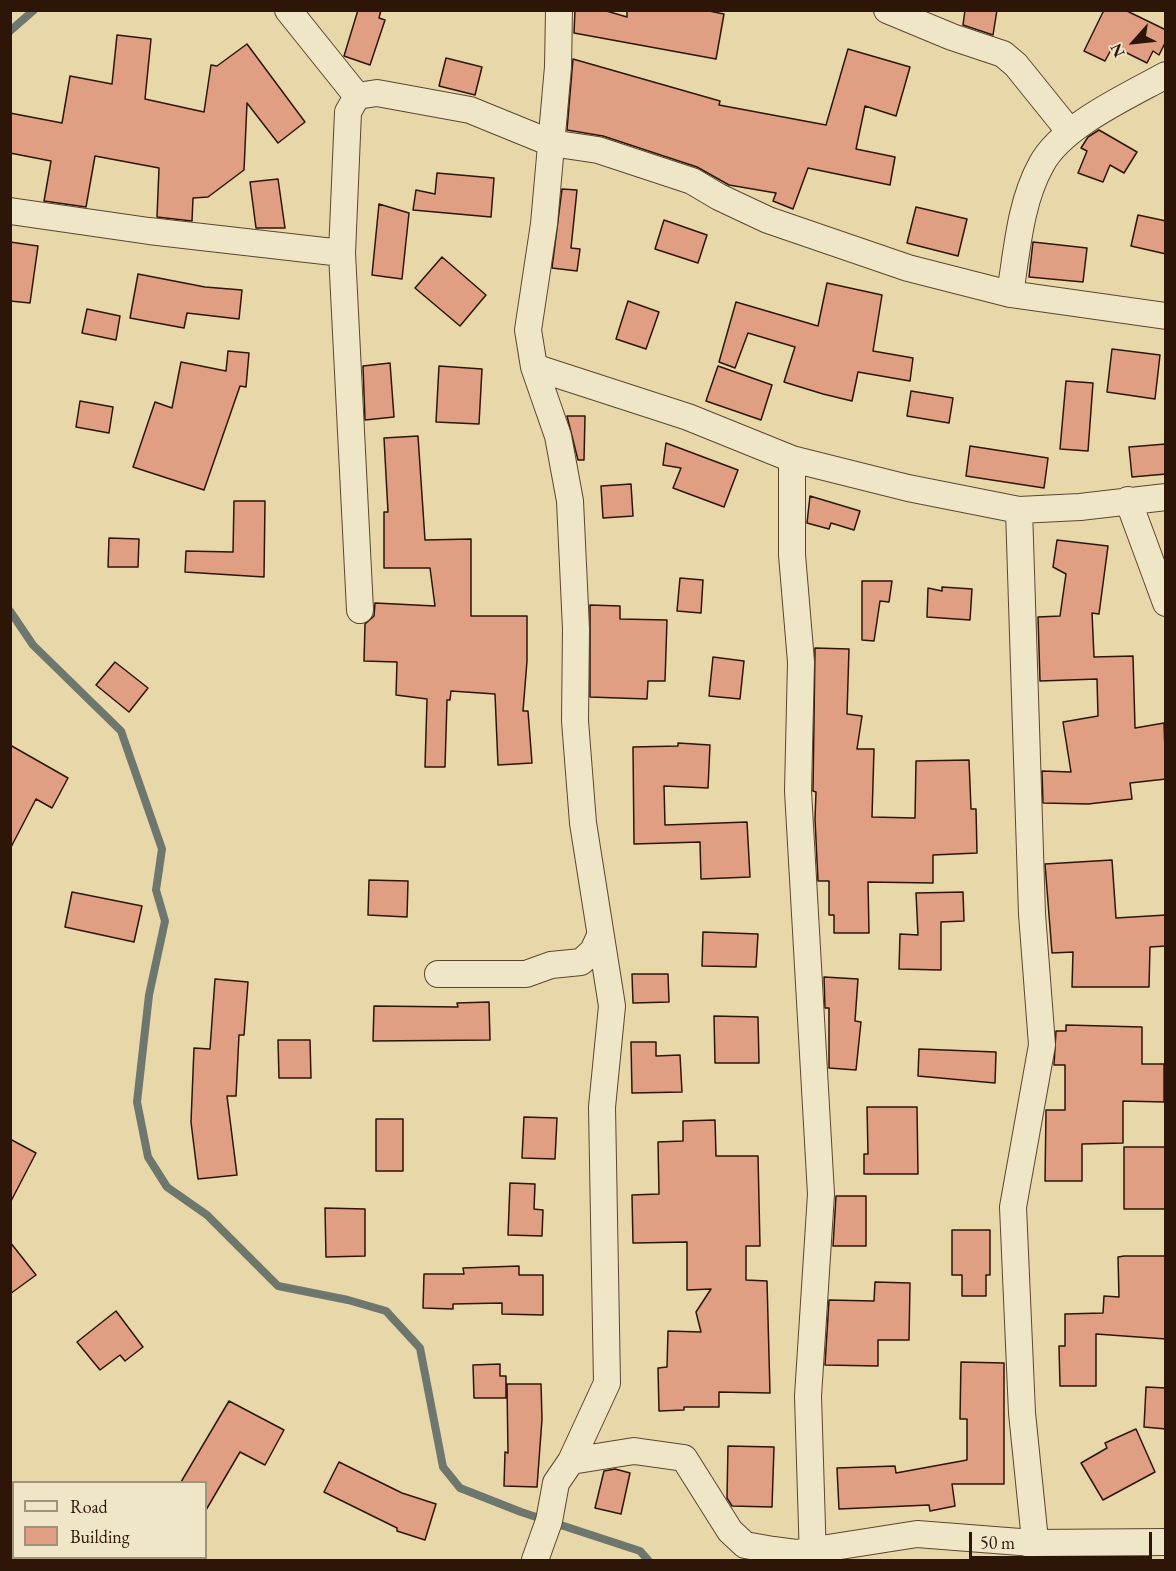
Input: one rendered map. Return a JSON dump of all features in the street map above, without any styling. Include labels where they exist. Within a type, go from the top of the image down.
[{"type":"street","points":[[288,10],[357,96]]},
{"type":"street","points":[[535,1560],[547,1525],[556,1483],[571,1461],[608,1383],[602,1107],[612,1006],[583,823],[574,721],[576,629],[570,501],[558,436],[534,367],[528,330],[544,224],[558,67],[559,10]]},
{"type":"street","points":[[887,10],[1003,54],[1016,65],[1070,132]]},
{"type":"street","points":[[1010,294],[1024,213],[1041,164],[1070,132],[1166,75]]},
{"type":"street","points":[[357,96],[377,93],[470,110],[551,142],[598,150],[693,181],[718,197],[768,220],[908,268],[1010,294],[1166,316]]},
{"type":"street","points":[[357,96],[348,112],[342,253],[360,610]]},
{"type":"street","points":[[10,211],[149,231],[342,253]]},
{"type":"street","points":[[534,367],[688,417],[792,459],[908,488],[1019,510],[1080,507],[1166,497]]},
{"type":"street","points":[[792,459],[792,555],[801,662],[798,791],[821,1194],[808,1396],[813,1555]]},
{"type":"street","points":[[1128,500],[1166,603]]},
{"type":"street","points":[[1019,510],[1032,914],[1042,1045],[1013,1207],[1022,1413],[1035,1552]]},
{"type":"street","points":[[438,974],[526,974],[551,965],[581,962],[592,951],[600,936]]},
{"type":"street","points":[[571,1461],[634,1451],[684,1458],[730,1531],[745,1545],[796,1553],[813,1555],[917,1534],[1035,1552],[1166,1542]]},
{"type":"building","points":[[358,10],[381,10],[379,18],[385,20],[370,65],[344,56]]},
{"type":"building","points":[[575,10],[603,10],[627,17],[627,10],[704,10],[724,14],[716,59],[574,33]]},
{"type":"building","points":[[965,10],[997,10],[993,35],[963,25]]},
{"type":"building","points":[[1104,10],[1125,10],[1166,30],[1166,41],[1159,55],[1153,51],[1147,63],[1113,46],[1105,61],[1084,51]]},
{"type":"building","points":[[117,35],[151,39],[145,99],[204,112],[211,65],[217,66],[247,44],[305,122],[278,143],[247,103],[244,170],[208,197],[193,198],[192,221],[157,217],[159,168],[95,156],[86,207],[44,201],[51,161],[10,153],[10,113],[62,123],[70,76],[112,84]]},
{"type":"building","points":[[848,49],[910,67],[896,116],[865,106],[856,149],[895,157],[890,185],[808,168],[793,209],[773,201],[776,193],[729,185],[697,167],[603,136],[567,130],[573,59],[720,101],[719,105],[826,125]]},
{"type":"building","points":[[446,58],[482,67],[475,95],[439,86]]},
{"type":"building","points":[[1099,130],[1137,152],[1124,173],[1110,165],[1103,182],[1078,173],[1087,151],[1081,148],[1088,137]]},
{"type":"building","points":[[437,173],[494,178],[491,217],[413,210],[416,190],[435,194]]},
{"type":"building","points":[[278,179],[285,228],[256,228],[250,182]]},
{"type":"building","points":[[562,189],[577,190],[571,248],[580,249],[577,271],[552,268]]},
{"type":"building","points":[[379,204],[409,213],[402,279],[372,275]]},
{"type":"building","points":[[916,207],[967,219],[958,256],[907,243]]},
{"type":"building","points":[[1138,215],[1166,221],[1166,254],[1131,246]]},
{"type":"building","points":[[664,220],[707,235],[698,263],[655,249]]},
{"type":"building","points":[[10,242],[38,246],[30,303],[10,301]]},
{"type":"building","points":[[1033,242],[1087,248],[1083,282],[1029,277]]},
{"type":"building","points":[[442,257],[486,295],[460,326],[415,288]]},
{"type":"building","points":[[138,274],[205,287],[242,290],[239,319],[187,313],[184,328],[130,318]]},
{"type":"building","points":[[827,283],[882,295],[873,351],[913,358],[910,381],[858,372],[852,401],[823,394],[784,382],[795,347],[748,333],[735,368],[719,362],[736,302],[818,326]]},
{"type":"building","points":[[628,301],[659,312],[646,349],[616,339]]},
{"type":"building","points":[[87,309],[120,316],[116,340],[82,333]]},
{"type":"building","points":[[1112,349],[1160,355],[1155,399],[1107,392]]},
{"type":"building","points":[[228,351],[249,353],[246,387],[240,386],[204,490],[133,467],[155,402],[172,408],[181,362],[226,371]]},
{"type":"building","points":[[390,363],[394,417],[365,420],[363,366]]},
{"type":"building","points":[[439,366],[482,369],[479,424],[436,422]]},
{"type":"building","points":[[718,366],[772,385],[761,420],[706,401]]},
{"type":"building","points":[[1066,381],[1093,383],[1088,451],[1060,449]]},
{"type":"building","points":[[911,391],[953,398],[949,423],[907,416]]},
{"type":"building","points":[[80,401],[113,407],[109,433],[76,427]]},
{"type":"building","points":[[567,416],[585,416],[584,460],[578,460]]},
{"type":"building","points":[[418,436],[425,540],[471,539],[471,616],[527,616],[527,661],[523,711],[528,711],[532,763],[498,765],[495,694],[451,691],[450,700],[447,700],[445,767],[425,767],[427,699],[396,695],[397,662],[364,661],[365,624],[374,616],[375,603],[435,606],[430,568],[384,568],[384,512],[388,512],[384,438]]},
{"type":"building","points":[[666,443],[738,470],[724,507],[673,488],[681,468],[663,465]]},
{"type":"building","points":[[1166,444],[1166,474],[1132,477],[1129,447]]},
{"type":"building","points":[[970,446],[1048,458],[1044,488],[966,476]]},
{"type":"building","points":[[631,484],[633,516],[603,518],[601,486]]},
{"type":"building","points":[[810,496],[860,511],[854,530],[831,523],[829,529],[807,523]]},
{"type":"building","points":[[234,501],[265,501],[264,577],[185,572],[186,551],[233,552]]},
{"type":"building","points":[[109,538],[139,539],[138,567],[108,567]]},
{"type":"building","points":[[1057,540],[1108,546],[1099,614],[1092,613],[1094,657],[1133,656],[1135,728],[1164,723],[1166,779],[1130,783],[1132,799],[1088,804],[1043,803],[1042,771],[1071,772],[1063,722],[1098,716],[1097,679],[1040,681],[1038,617],[1060,616],[1066,574],[1053,567]]},
{"type":"building","points":[[680,578],[703,580],[701,613],[677,611]]},
{"type":"building","points":[[862,581],[892,581],[889,602],[880,601],[874,641],[862,640]]},
{"type":"building","points":[[942,587],[972,589],[970,620],[927,617],[928,588],[942,591]]},
{"type":"building","points":[[590,605],[620,606],[620,619],[667,620],[665,681],[648,681],[647,699],[590,697]]},
{"type":"building","points":[[815,648],[849,649],[847,714],[862,716],[857,749],[874,749],[872,817],[915,818],[916,761],[969,760],[971,809],[976,809],[977,853],[933,855],[933,883],[868,882],[869,933],[834,933],[834,915],[829,915],[829,881],[818,881],[816,792],[813,791]]},
{"type":"building","points":[[713,657],[744,661],[740,699],[709,696]]},
{"type":"building","points":[[115,662],[148,688],[129,712],[96,685]]},
{"type":"building","points":[[678,743],[710,745],[708,788],[664,786],[665,825],[747,822],[750,877],[701,879],[700,842],[634,844],[633,747],[678,746]]},
{"type":"building","points":[[10,745],[68,778],[52,808],[36,799],[10,849]]},
{"type":"building","points":[[1112,860],[1116,918],[1166,915],[1166,946],[1150,947],[1149,987],[1072,987],[1073,952],[1052,953],[1045,864]]},
{"type":"building","points":[[369,880],[408,881],[407,917],[368,915]]},
{"type":"building","points":[[72,892],[142,906],[134,942],[65,927]]},
{"type":"building","points":[[963,892],[964,921],[941,922],[941,970],[899,969],[900,934],[918,935],[916,893]]},
{"type":"building","points":[[703,932],[758,934],[756,967],[702,966]]},
{"type":"building","points":[[632,974],[668,974],[669,1002],[633,1003]]},
{"type":"building","points":[[824,977],[858,979],[855,1021],[861,1022],[856,1070],[829,1068],[829,1008],[825,1008]]},
{"type":"building","points":[[215,979],[248,982],[244,1035],[239,1035],[236,1096],[227,1096],[237,1175],[198,1179],[191,1122],[194,1048],[210,1049]]},
{"type":"building","points":[[489,1002],[490,1040],[373,1041],[374,1006],[458,1007],[457,1003]]},
{"type":"building","points":[[714,1016],[758,1017],[759,1063],[715,1063]]},
{"type":"building","points":[[1066,1025],[1142,1027],[1142,1064],[1164,1064],[1164,1102],[1123,1101],[1123,1143],[1082,1144],[1082,1181],[1045,1181],[1046,1110],[1065,1110],[1065,1065],[1054,1065],[1056,1031],[1066,1031]]},
{"type":"building","points":[[278,1040],[310,1040],[311,1078],[279,1078]]},
{"type":"building","points":[[631,1042],[656,1042],[656,1056],[680,1055],[682,1092],[632,1093]]},
{"type":"building","points":[[919,1049],[996,1052],[995,1083],[918,1076]]},
{"type":"building","points":[[867,1107],[917,1107],[918,1174],[864,1174],[864,1154],[868,1154]]},
{"type":"building","points":[[524,1117],[557,1118],[555,1159],[522,1158]]},
{"type":"building","points":[[376,1119],[403,1119],[403,1171],[376,1171]]},
{"type":"building","points":[[715,1120],[716,1156],[758,1156],[760,1246],[746,1246],[746,1280],[767,1281],[770,1393],[719,1392],[719,1407],[684,1407],[684,1410],[659,1411],[658,1368],[667,1367],[668,1331],[701,1332],[696,1312],[711,1289],[687,1290],[687,1242],[633,1243],[632,1195],[659,1194],[658,1142],[683,1141],[683,1121]]},
{"type":"building","points":[[10,1139],[36,1153],[10,1203]]},
{"type":"building","points":[[1124,1147],[1166,1147],[1165,1209],[1124,1209]]},
{"type":"building","points":[[510,1183],[535,1184],[534,1209],[543,1210],[542,1236],[508,1235]]},
{"type":"building","points":[[836,1196],[866,1196],[866,1246],[833,1246]]},
{"type":"building","points":[[325,1208],[365,1209],[365,1256],[326,1257]]},
{"type":"building","points":[[952,1230],[990,1230],[990,1275],[986,1275],[986,1296],[962,1296],[962,1275],[952,1275]]},
{"type":"building","points":[[10,1242],[36,1275],[10,1294]]},
{"type":"building","points":[[1166,1256],[1166,1339],[1096,1334],[1096,1386],[1060,1386],[1059,1346],[1065,1346],[1065,1314],[1103,1313],[1104,1296],[1119,1297],[1118,1257]]},
{"type":"building","points":[[519,1266],[519,1275],[543,1275],[543,1315],[502,1314],[502,1303],[453,1304],[453,1309],[423,1308],[424,1274],[464,1274],[463,1268]]},
{"type":"building","points":[[875,1282],[910,1283],[909,1340],[878,1340],[878,1366],[825,1365],[829,1300],[874,1301]]},
{"type":"building","points":[[116,1311],[143,1347],[125,1361],[120,1355],[100,1370],[77,1342]]},
{"type":"building","points":[[961,1362],[1004,1363],[1004,1484],[952,1484],[955,1506],[930,1511],[929,1505],[839,1509],[837,1468],[895,1466],[896,1473],[967,1460],[967,1419],[960,1419]]},
{"type":"building","points":[[500,1364],[500,1376],[506,1376],[506,1398],[474,1398],[473,1365]]},
{"type":"building","points":[[507,1384],[541,1384],[542,1419],[537,1487],[504,1486],[505,1452],[508,1453]]},
{"type":"building","points":[[1146,1387],[1166,1388],[1166,1429],[1144,1427]]},
{"type":"building","points":[[229,1401],[284,1430],[265,1465],[240,1452],[207,1508],[207,1481],[182,1481]]},
{"type":"building","points":[[1136,1429],[1155,1472],[1103,1500],[1081,1463],[1107,1448],[1105,1443]]},
{"type":"building","points":[[728,1446],[774,1447],[772,1507],[732,1506],[727,1498]]},
{"type":"building","points":[[339,1462],[402,1493],[436,1504],[425,1540],[397,1531],[397,1528],[324,1492]]},
{"type":"building","points":[[615,1469],[630,1473],[621,1514],[595,1508],[604,1471]]},
{"type":"waterway","points":[[10,31],[34,10]]},
{"type":"waterway","points":[[10,611],[33,645],[121,731],[162,849],[156,890],[165,921],[149,995],[137,1102],[148,1157],[167,1187],[207,1215],[278,1286],[348,1300],[386,1311],[420,1348],[443,1467],[460,1488],[521,1512],[640,1551],[648,1560]]}]
